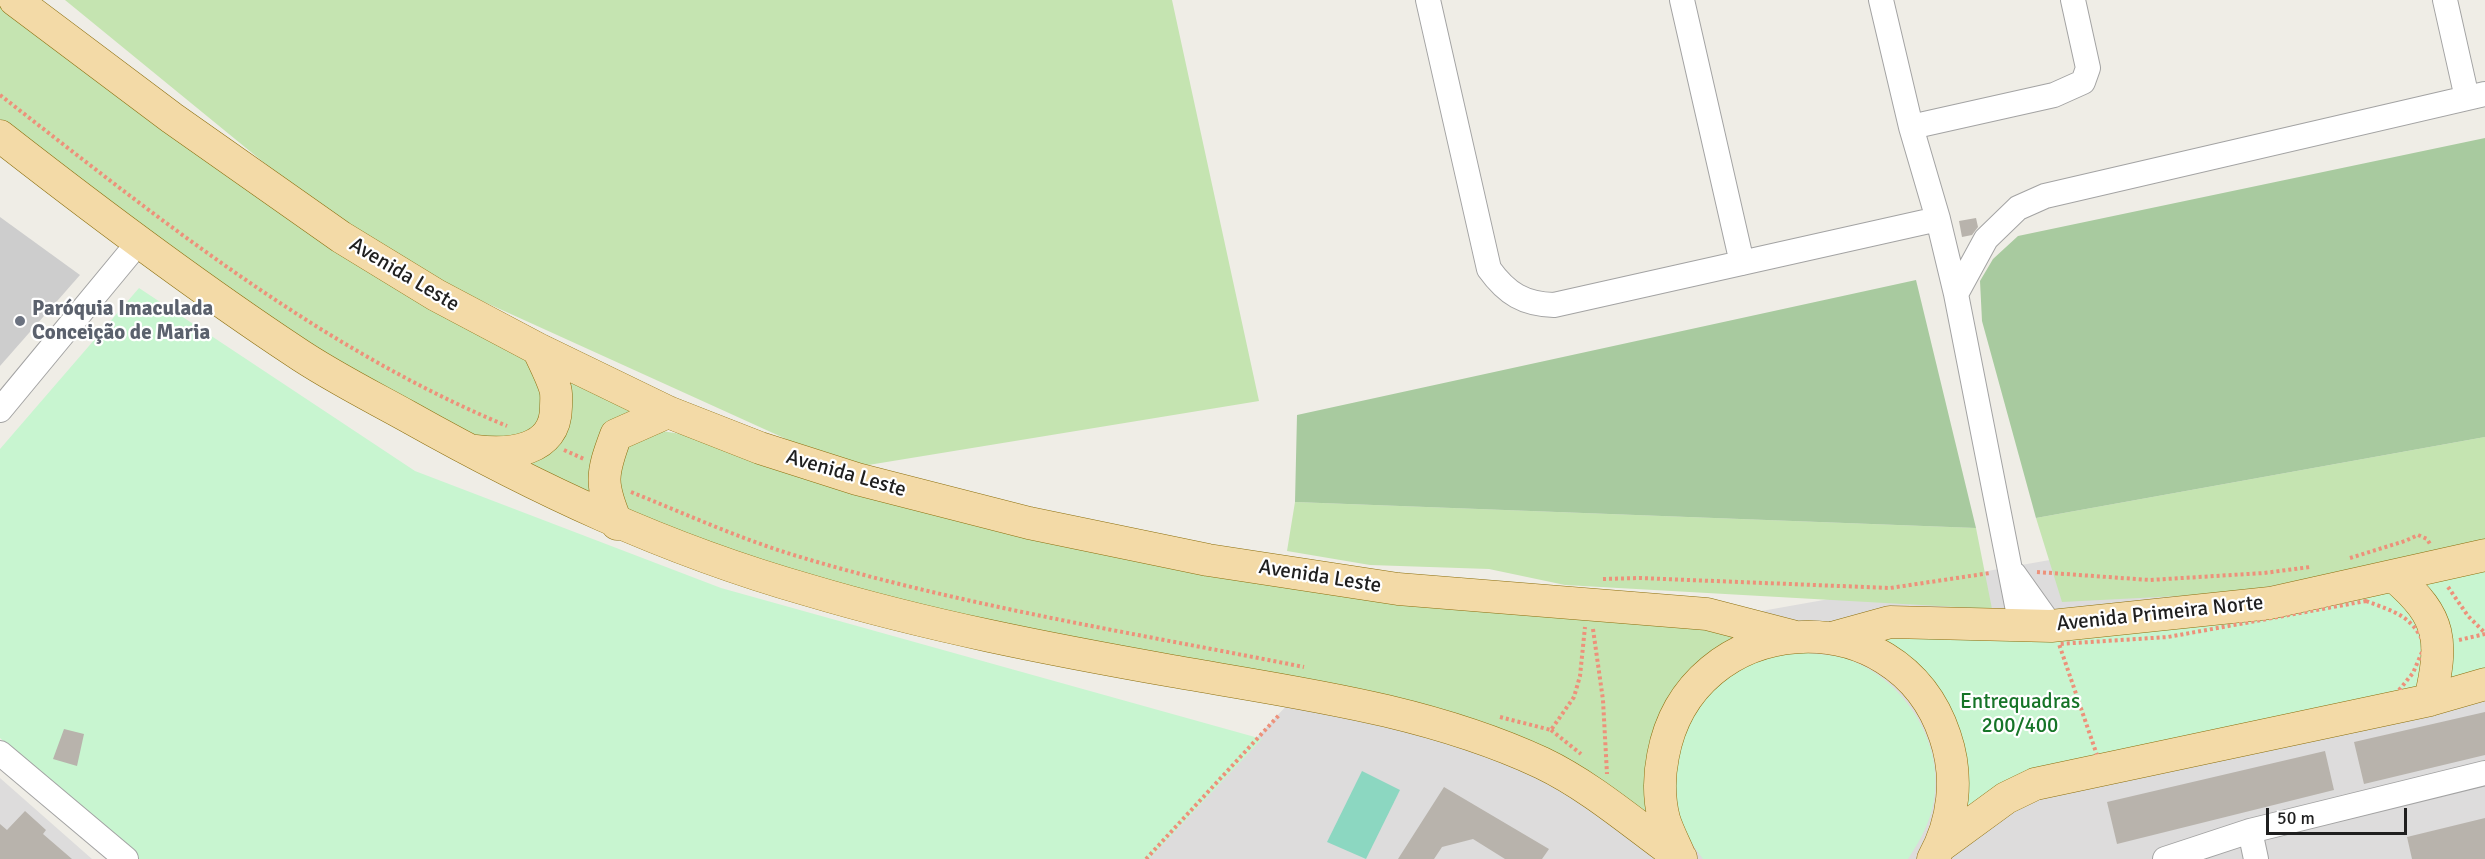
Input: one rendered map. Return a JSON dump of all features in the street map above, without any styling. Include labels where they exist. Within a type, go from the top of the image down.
[{"type":"main road","name":"Avenida Leste","points":[[15,0],[172,118],[341,237],[436,295],[538,349],[668,412],[759,448],[857,479],[1029,523],[1208,560],[1398,589],[1707,615],[1792,636]]},
{"type":"main road","points":[[0,136],[138,243],[298,355],[468,451],[617,524],[802,589],[916,621],[1026,646],[1302,680],[1375,709],[1477,737],[1548,766],[1681,858]]},
{"type":"main road","points":[[468,451],[500,454],[525,450],[543,441],[556,416],[556,389],[538,349]]},
{"type":"main road","points":[[617,524],[606,498],[604,467],[616,435],[668,412]]},
{"type":"main road","name":"Avenida Primeira Norte","points":[[1832,638],[1890,622],[2051,626],[2270,603],[2395,577],[2485,555]]},
{"type":"main road","points":[[2395,577],[2418,597],[2433,622],[2439,643],[2430,700]]},
{"type":"main road","points":[[1681,858],[1664,819],[1659,777],[1667,736],[1676,717],[1686,698],[1714,667],[1751,646],[1792,636],[1832,638],[1875,652],[1912,679],[1938,716],[1953,759],[1953,804],[1936,853]]},
{"type":"main road","points":[[1936,853],[2006,798],[2035,784],[2430,700],[2485,684]]},
{"type":"street","points":[[1428,0],[1489,269],[1501,285],[1516,297],[1535,304],[1554,305],[1938,219]]},
{"type":"street","points":[[1682,0],[1742,263]]},
{"type":"street","points":[[1881,0],[1911,127],[1938,219],[1956,294],[2021,626]]},
{"type":"street","points":[[1911,127],[2054,95],[2083,82],[2088,75],[2088,68],[2073,0]]},
{"type":"street","points":[[1956,294],[1986,239],[2018,208],[2045,196],[2476,96],[2445,0]]},
{"type":"street","points":[[0,410],[138,243]]},
{"type":"street","points":[[2011,570],[2051,626]]},
{"type":"street","points":[[0,753],[126,859]]},
{"type":"street","points":[[2165,859],[2250,831],[2485,773]]},
{"type":"street","points":[[2250,831],[2256,859]]},
{"type":"path","points":[[0,95],[145,208],[321,330],[475,412],[604,467],[625,489],[728,532],[796,556],[913,588],[1091,628],[1302,680],[1146,859]]},
{"type":"path","points":[[2340,561],[2405,542],[2418,535],[2427,539],[2440,566],[2445,583],[2468,615],[2485,633]]},
{"type":"path","points":[[1598,579],[1639,578],[1890,588],[2011,570],[2150,580],[2264,573],[2318,566]]},
{"type":"path","points":[[2366,601],[2402,614],[2417,628],[2425,645],[2413,673],[2396,695],[2099,761],[2059,644],[2168,637],[2366,601]]},
{"type":"path","points":[[1493,715],[1551,730],[1574,697],[1580,676],[1585,623]]},
{"type":"path","points":[[1592,625],[1603,700],[1606,774],[1604,784]]},
{"type":"shaded area","name":"Paróquia Imaculada Conceição de Maria","points":[[0,217],[80,275],[0,366]]},
{"type":"shaded area","points":[[2485,483],[2485,859],[1146,859],[1298,693]]},
{"type":"shaded area","points":[[0,778],[92,859],[0,859]]},
{"type":"green space","points":[[65,0],[1172,0],[1259,401],[850,468],[372,251]]},
{"type":"green space","points":[[0,5],[180,140],[528,358],[550,389],[550,429],[472,450],[149,236],[0,119]]},
{"type":"green space","points":[[2485,138],[2485,437],[2036,518],[1982,321],[1980,281],[1993,259],[2018,236]]},
{"type":"green space","points":[[1916,280],[1976,528],[1295,502],[1297,415]]},
{"type":"green space","points":[[139,288],[415,471],[721,588],[1262,739],[1149,859],[131,859],[0,738],[0,449]]},
{"type":"green space","points":[[530,359],[690,432],[649,427],[616,437],[597,499],[506,462],[552,429]]},
{"type":"green space","points":[[649,429],[694,436],[1208,563],[1771,633],[1669,725],[1676,851],[1479,748],[817,579],[638,521],[600,498],[618,439]]},
{"type":"green space","points":[[2485,437],[2485,543],[2236,593],[2062,602],[2036,518]]},
{"type":"green space","points":[[1295,502],[1976,528],[1992,609],[1565,585],[1489,569],[1370,565],[1287,551]]},
{"type":"green space","name":"Entrequadras 200/400","points":[[2485,569],[2485,681],[2037,787],[1946,839],[1945,723],[1850,638],[2022,640]]},
{"type":"green space","points":[[1799,652],[1840,657],[1880,676],[1897,691],[1923,728],[1931,749],[1935,770],[1935,792],[1926,827],[1908,859],[1703,859],[1685,832],[1678,807],[1676,781],[1679,755],[1687,731],[1699,709],[1715,689],[1735,673],[1764,659]]},
{"type":"green space","points":[[1362,771],[1400,790],[1366,859],[1327,842]]},
{"type":"building","points":[[1976,218],[1978,227],[1972,235],[1962,237],[1959,221]]},
{"type":"building","points":[[2485,712],[2485,755],[2364,784],[2354,742]]},
{"type":"building","points":[[64,729],[84,734],[77,766],[53,759]]},
{"type":"building","points":[[2325,751],[2334,790],[2117,844],[2107,802]]},
{"type":"building","points":[[1444,787],[1549,849],[1542,859],[1505,859],[1473,839],[1442,847],[1434,859],[1398,859]]},
{"type":"building","points":[[25,811],[46,830],[43,834],[72,859],[0,859],[0,824],[7,830]]},
{"type":"building","points":[[2485,818],[2485,859],[2412,859],[2407,837]]},
{"type":"place","name":"Paróquia Imaculada Conceição de Maria","points":[[20,321]]}]
